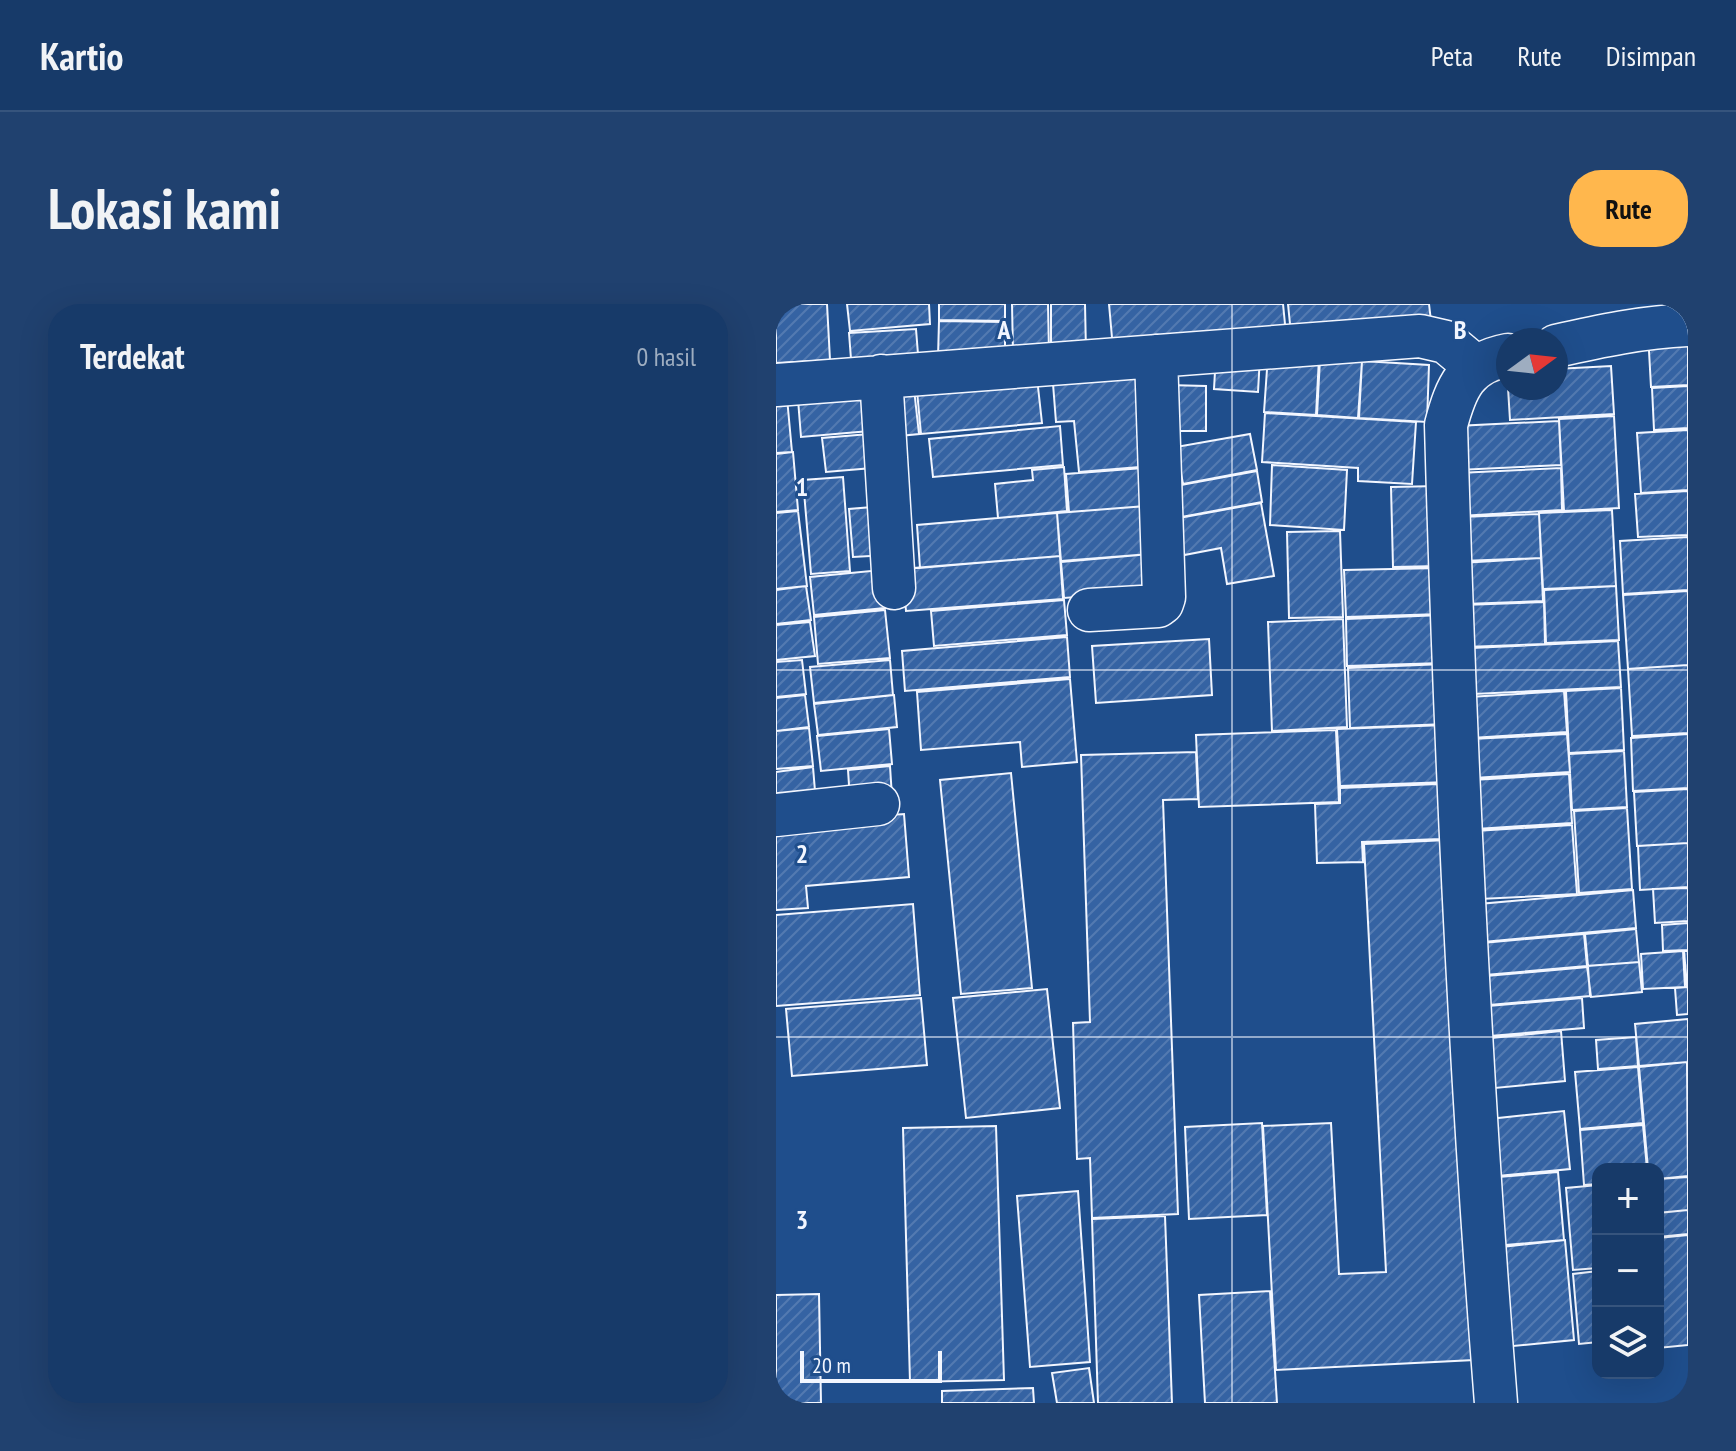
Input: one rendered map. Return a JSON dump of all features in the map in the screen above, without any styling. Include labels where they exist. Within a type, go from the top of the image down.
[{"type":"street","points":[[1568,343],[1658,326],[1688,325]]},
{"type":"street","points":[[776,385],[1420,336],[1446,342],[1492,361]]},
{"type":"street","points":[[1089,610],[1158,606],[1164,597],[1156,356]]},
{"type":"street","points":[[1492,361],[1463,378],[1452,401],[1446,425],[1463,898],[1496,1403]]},
{"type":"street","points":[[881,376],[894,588]]},
{"type":"street","points":[[776,815],[878,804]]},
{"type":"building","points":[[776,304],[827,304],[830,360],[776,363]]},
{"type":"building","points":[[847,304],[929,304],[930,324],[850,331]]},
{"type":"building","points":[[939,304],[1005,304],[1005,321],[939,320]]},
{"type":"building","points":[[1012,304],[1048,304],[1049,353],[1013,353]]},
{"type":"building","points":[[1051,304],[1085,304],[1086,352],[1051,353]]},
{"type":"building","points":[[1109,304],[1283,304],[1286,334],[1113,349]]},
{"type":"building","points":[[1288,304],[1429,304],[1431,321],[1291,334]]},
{"type":"building","points":[[939,321],[1005,322],[1005,358],[938,358]]},
{"type":"building","points":[[916,329],[919,367],[852,372],[849,333]]},
{"type":"building","points":[[1688,330],[1688,385],[1651,387],[1648,333]]},
{"type":"building","points":[[1216,354],[1260,356],[1258,392],[1214,389]]},
{"type":"building","points":[[1268,355],[1319,358],[1316,415],[1264,412]]},
{"type":"building","points":[[1320,359],[1362,361],[1358,418],[1317,415]]},
{"type":"building","points":[[1362,361],[1429,365],[1427,422],[1359,418]]},
{"type":"building","points":[[1144,363],[1152,466],[1079,472],[1074,421],[1056,422],[1052,371]]},
{"type":"building","points":[[1611,366],[1614,414],[1510,420],[1509,400],[1568,400],[1568,368]]},
{"type":"building","points":[[1036,369],[1042,423],[921,434],[916,380]]},
{"type":"building","points":[[877,379],[881,430],[801,437],[797,387]]},
{"type":"building","points":[[913,380],[919,434],[890,437],[885,383]]},
{"type":"building","points":[[1167,385],[1206,386],[1206,431],[1167,431]]},
{"type":"building","points":[[1688,386],[1688,428],[1654,430],[1652,388]]},
{"type":"building","points":[[786,387],[792,452],[776,453],[776,388]]},
{"type":"building","points":[[1265,413],[1416,422],[1412,484],[1358,481],[1358,468],[1262,462]]},
{"type":"building","points":[[1614,416],[1619,508],[1564,511],[1559,419]]},
{"type":"building","points":[[1559,421],[1561,465],[1458,470],[1456,426]]},
{"type":"building","points":[[1060,426],[1063,465],[933,477],[929,439]]},
{"type":"building","points":[[1688,430],[1688,490],[1641,493],[1637,433]]},
{"type":"building","points":[[881,433],[884,467],[826,472],[822,438]]},
{"type":"building","points":[[1250,434],[1257,470],[1183,484],[1176,447]]},
{"type":"building","points":[[793,452],[798,510],[776,512],[776,454]]},
{"type":"building","points":[[1272,465],[1347,470],[1344,530],[1270,525]]},
{"type":"building","points":[[1064,467],[1067,511],[998,518],[995,484],[1033,480],[1032,470]]},
{"type":"building","points":[[1143,468],[1146,506],[1069,512],[1066,474]]},
{"type":"building","points":[[1561,468],[1562,510],[1460,516],[1458,473]]},
{"type":"building","points":[[1257,471],[1262,502],[1176,518],[1170,487]]},
{"type":"building","points":[[843,477],[850,571],[811,574],[803,480]]},
{"type":"building","points":[[1438,486],[1439,566],[1393,567],[1391,487]]},
{"type":"building","points":[[1688,491],[1688,535],[1638,537],[1635,494]]},
{"type":"building","points":[[1261,503],[1274,576],[1227,584],[1221,548],[1174,557],[1168,520]]},
{"type":"building","points":[[884,506],[888,555],[853,557],[849,509]]},
{"type":"building","points":[[1146,506],[1150,554],[1061,561],[1057,513]]},
{"type":"building","points":[[1612,510],[1616,586],[1543,589],[1539,513]]},
{"type":"building","points":[[798,511],[807,586],[776,589],[776,513]]},
{"type":"building","points":[[1057,513],[1060,556],[920,568],[917,525]]},
{"type":"building","points":[[1539,514],[1541,558],[1462,561],[1460,517]]},
{"type":"building","points":[[1340,531],[1343,617],[1289,618],[1287,532]]},
{"type":"building","points":[[1688,537],[1688,590],[1623,594],[1620,541]]},
{"type":"building","points":[[1150,554],[1153,591],[1064,598],[1061,562]]},
{"type":"building","points":[[1060,556],[1063,599],[906,611],[902,569]]},
{"type":"building","points":[[1541,558],[1543,601],[1464,604],[1461,563]]},
{"type":"building","points":[[1440,568],[1442,614],[1346,617],[1344,570]]},
{"type":"building","points":[[881,570],[885,608],[814,615],[810,577]]},
{"type":"building","points":[[806,586],[811,620],[776,624],[776,590]]},
{"type":"building","points":[[1616,586],[1619,640],[1546,643],[1544,590]]},
{"type":"building","points":[[1688,591],[1688,665],[1628,669],[1623,595]]},
{"type":"building","points":[[1064,600],[1067,635],[934,646],[931,611]]},
{"type":"building","points":[[1544,602],[1545,644],[1465,647],[1463,605]]},
{"type":"building","points":[[885,610],[890,658],[818,664],[814,617]]},
{"type":"building","points":[[1442,615],[1443,663],[1347,666],[1346,619]]},
{"type":"building","points":[[1343,619],[1347,727],[1272,731],[1268,622]]},
{"type":"building","points":[[810,622],[815,656],[776,660],[776,625]]},
{"type":"building","points":[[1067,637],[1070,677],[905,691],[902,651]]},
{"type":"building","points":[[1209,639],[1212,695],[1096,703],[1092,646]]},
{"type":"building","points":[[1618,641],[1621,687],[1474,694],[1471,648]]},
{"type":"building","points":[[802,660],[806,694],[776,697],[776,662]]},
{"type":"building","points":[[890,660],[893,695],[814,703],[810,667]]},
{"type":"building","points":[[1444,664],[1446,724],[1350,728],[1348,668]]},
{"type":"building","points":[[1688,665],[1688,733],[1632,736],[1628,669]]},
{"type":"building","points":[[1070,679],[1077,762],[1022,767],[1020,742],[921,750],[917,692]]},
{"type":"building","points":[[1621,688],[1624,750],[1569,753],[1566,691]]},
{"type":"building","points":[[1564,691],[1567,732],[1471,738],[1469,697]]},
{"type":"building","points":[[805,695],[809,727],[776,731],[776,698]]},
{"type":"building","points":[[894,695],[897,727],[818,735],[814,704]]},
{"type":"building","points":[[1446,725],[1448,782],[1340,786],[1337,729]]},
{"type":"building","points":[[809,728],[813,766],[776,769],[776,731]]},
{"type":"building","points":[[889,729],[892,764],[821,771],[817,736]]},
{"type":"building","points":[[1336,730],[1339,802],[1199,807],[1196,735]]},
{"type":"building","points":[[1567,734],[1570,772],[1473,778],[1471,739]]},
{"type":"building","points":[[1688,734],[1688,788],[1633,791],[1631,738]]},
{"type":"building","points":[[1624,751],[1627,807],[1572,810],[1569,754]]},
{"type":"building","points":[[1196,752],[1198,799],[1163,800],[1178,1214],[1092,1218],[1090,1158],[1077,1159],[1073,1023],[1090,1022],[1081,755]]},
{"type":"building","points":[[890,766],[892,797],[850,800],[848,770]]},
{"type":"building","points":[[813,767],[816,803],[776,807],[776,772]]},
{"type":"building","points":[[1011,773],[1032,988],[961,994],[940,780]]},
{"type":"building","points":[[1569,774],[1572,823],[1476,829],[1473,780]]},
{"type":"building","points":[[1438,784],[1441,839],[1362,842],[1363,862],[1317,863],[1315,804],[1340,803],[1340,788]]},
{"type":"building","points":[[1688,789],[1688,843],[1637,846],[1634,792]]},
{"type":"building","points":[[1627,808],[1632,889],[1579,893],[1574,811]]},
{"type":"building","points":[[904,814],[909,877],[806,886],[808,908],[776,910],[776,823]]},
{"type":"building","points":[[1572,825],[1577,894],[1480,899],[1475,831]]},
{"type":"building","points":[[1447,840],[1474,1360],[1276,1370],[1263,1126],[1331,1123],[1339,1274],[1386,1272],[1364,844]]},
{"type":"building","points":[[1688,843],[1688,887],[1640,890],[1638,846]]},
{"type":"building","points":[[1688,888],[1688,921],[1655,923],[1653,889]]},
{"type":"building","points":[[1633,890],[1636,928],[1483,942],[1479,904]]},
{"type":"building","points":[[913,904],[920,995],[776,1006],[776,915]]},
{"type":"building","points":[[1688,923],[1688,950],[1663,951],[1662,925]]},
{"type":"building","points":[[1636,929],[1639,962],[1588,966],[1585,934]]},
{"type":"building","points":[[1584,934],[1587,966],[1485,975],[1482,943]]},
{"type":"building","points":[[1683,951],[1685,987],[1643,989],[1641,954]]},
{"type":"building","points":[[1684,951],[1688,951],[1688,986],[1687,986]]},
{"type":"building","points":[[1639,962],[1642,992],[1591,997],[1587,966]]},
{"type":"building","points":[[1588,967],[1590,996],[1489,1005],[1486,976]]},
{"type":"building","points":[[1688,987],[1688,1014],[1677,1015],[1675,988]]},
{"type":"building","points":[[1047,989],[1060,1108],[966,1118],[953,998]]},
{"type":"building","points":[[921,998],[927,1065],[792,1076],[786,1009]]},
{"type":"building","points":[[1582,998],[1584,1028],[1490,1036],[1488,1006]]},
{"type":"building","points":[[1688,1019],[1688,1062],[1639,1066],[1635,1024]]},
{"type":"building","points":[[1561,1031],[1565,1081],[1495,1088],[1491,1038]]},
{"type":"building","points":[[1636,1037],[1638,1066],[1598,1069],[1596,1040]]},
{"type":"building","points":[[1687,1062],[1688,1176],[1664,1178],[1664,1163],[1647,1163],[1639,1067]]},
{"type":"building","points":[[1638,1067],[1643,1123],[1580,1129],[1575,1072]]},
{"type":"building","points":[[1564,1111],[1570,1169],[1487,1177],[1480,1120]]},
{"type":"building","points":[[1262,1123],[1267,1215],[1189,1219],[1185,1127]]},
{"type":"building","points":[[1643,1125],[1646,1163],[1592,1163],[1592,1184],[1584,1185],[1580,1130]]},
{"type":"building","points":[[996,1126],[1004,1380],[910,1382],[903,1128]]},
{"type":"building","points":[[1558,1172],[1564,1240],[1493,1246],[1486,1178]]},
{"type":"building","points":[[1688,1177],[1688,1210],[1664,1212],[1664,1179]]},
{"type":"building","points":[[1592,1186],[1592,1268],[1573,1270],[1566,1188]]},
{"type":"building","points":[[1078,1191],[1090,1362],[1030,1367],[1017,1196]]},
{"type":"building","points":[[1688,1210],[1688,1234],[1664,1236],[1664,1212]]},
{"type":"building","points":[[1165,1216],[1172,1403],[1098,1403],[1092,1219]]},
{"type":"building","points":[[1688,1235],[1688,1345],[1664,1347],[1664,1237]]},
{"type":"building","points":[[1565,1240],[1574,1340],[1503,1347],[1493,1248]]},
{"type":"building","points":[[1592,1272],[1592,1343],[1579,1344],[1573,1274]]},
{"type":"building","points":[[1270,1291],[1277,1403],[1205,1403],[1199,1295]]},
{"type":"building","points":[[819,1294],[821,1403],[776,1403],[776,1295]]},
{"type":"building","points":[[1089,1368],[1094,1403],[1057,1403],[1052,1373]]},
{"type":"building","points":[[1033,1388],[1034,1403],[942,1403],[942,1391]]}]
